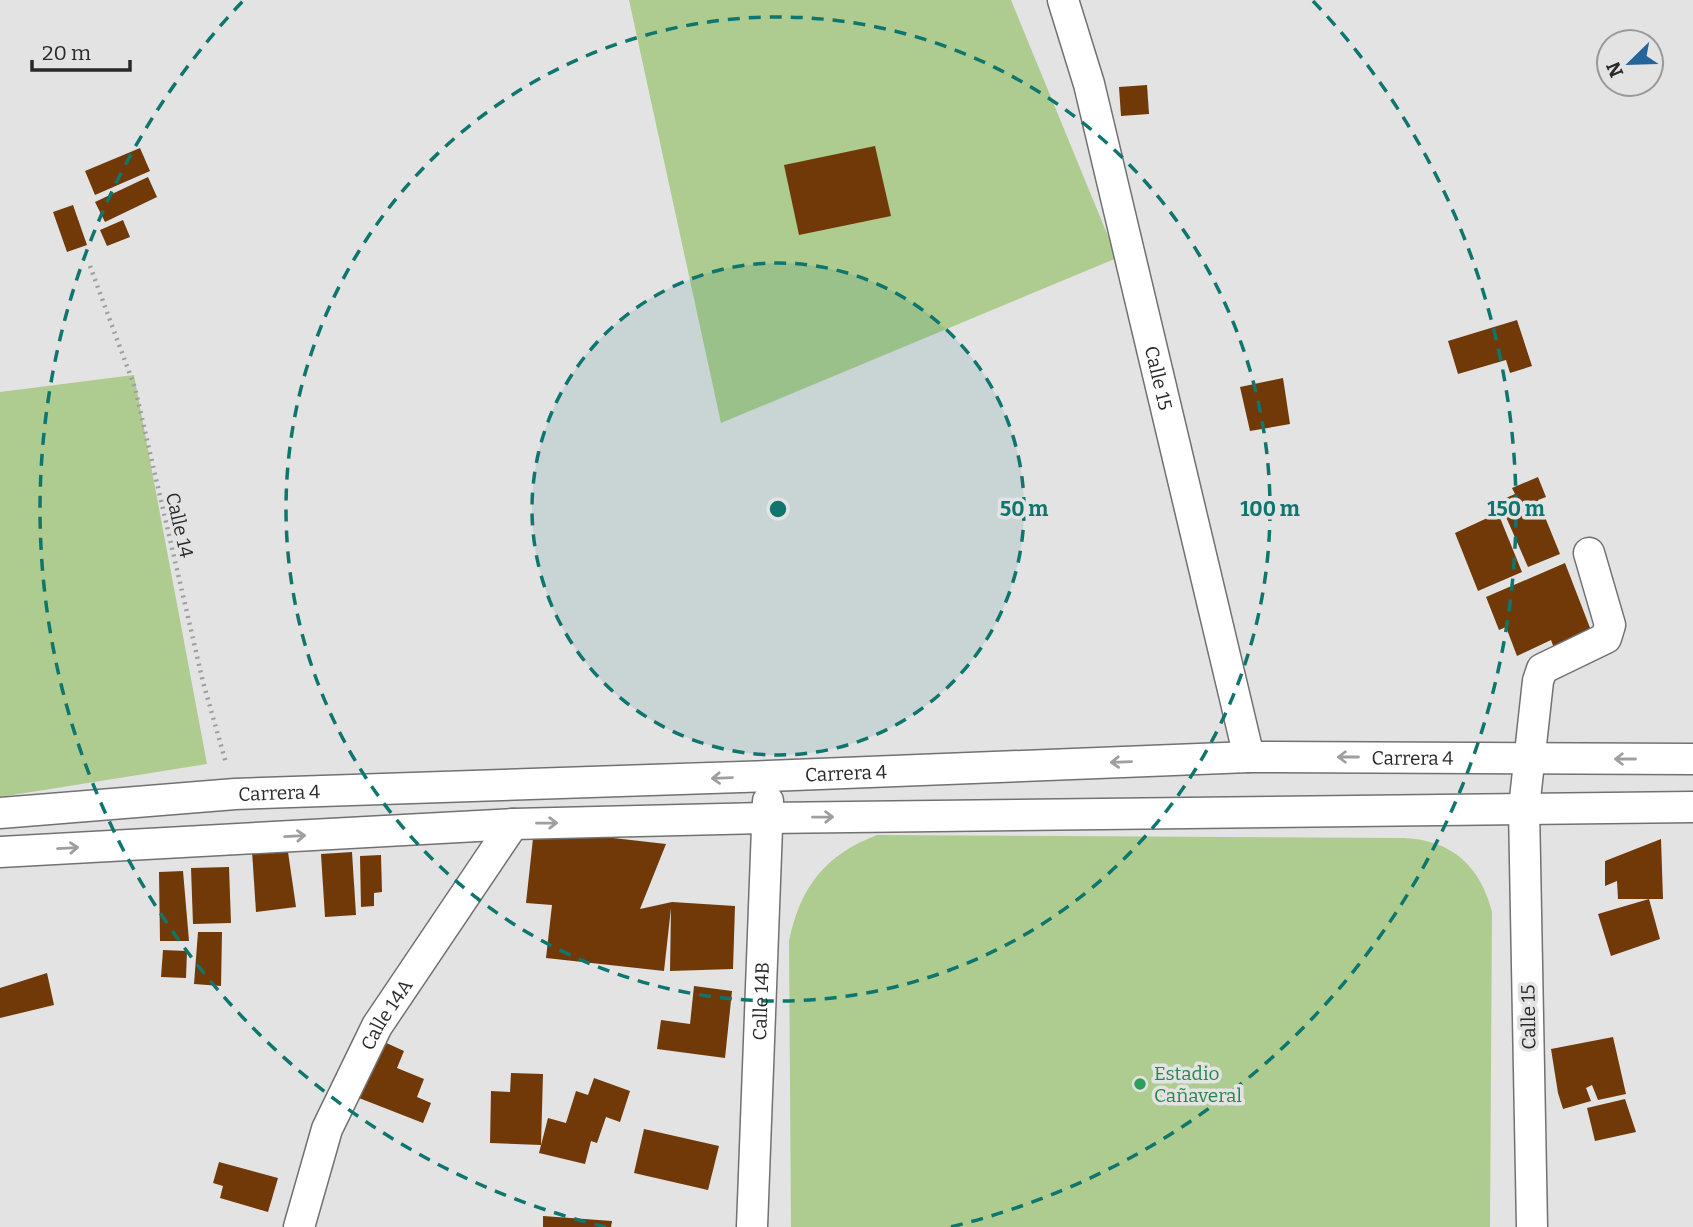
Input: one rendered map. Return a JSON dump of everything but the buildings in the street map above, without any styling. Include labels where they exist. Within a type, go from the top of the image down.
[{"type":"street","name":"Calle 15","points":[[1063,0],[1089,84],[1249,757]]},
{"type":"street","name":"Calle 15","points":[[1532,1227],[1524,807],[1538,681],[1542,669],[1606,638],[1610,625],[1589,553]]},
{"type":"street","name":"Carrera 4","points":[[0,813],[234,794],[1249,757],[1693,759]]},
{"type":"street","name":"Calle 14B","points":[[752,1227],[768,776]]},
{"type":"street","points":[[0,852],[513,824],[1524,807],[1693,807]]},
{"type":"street","name":"Calle 14A","points":[[299,1227],[327,1129],[377,1026],[513,824]]},
{"type":"path","name":"Calle 14","points":[[90,266],[135,388],[203,682],[234,794]]},
{"type":"green space","points":[[629,0],[1011,0],[1117,258],[721,423]]},
{"type":"green space","points":[[134,375],[207,764],[0,797],[0,392]]},
{"type":"green space","name":"Estadio Cañaveral","points":[[877,835],[1404,838],[1421,840],[1450,850],[1472,869],[1487,896],[1492,912],[1490,1227],[791,1227],[789,941],[800,904],[818,875],[843,852]]},
{"type":"place","name":"Estadio Cañaveral","points":[[1140,1084]]}]
